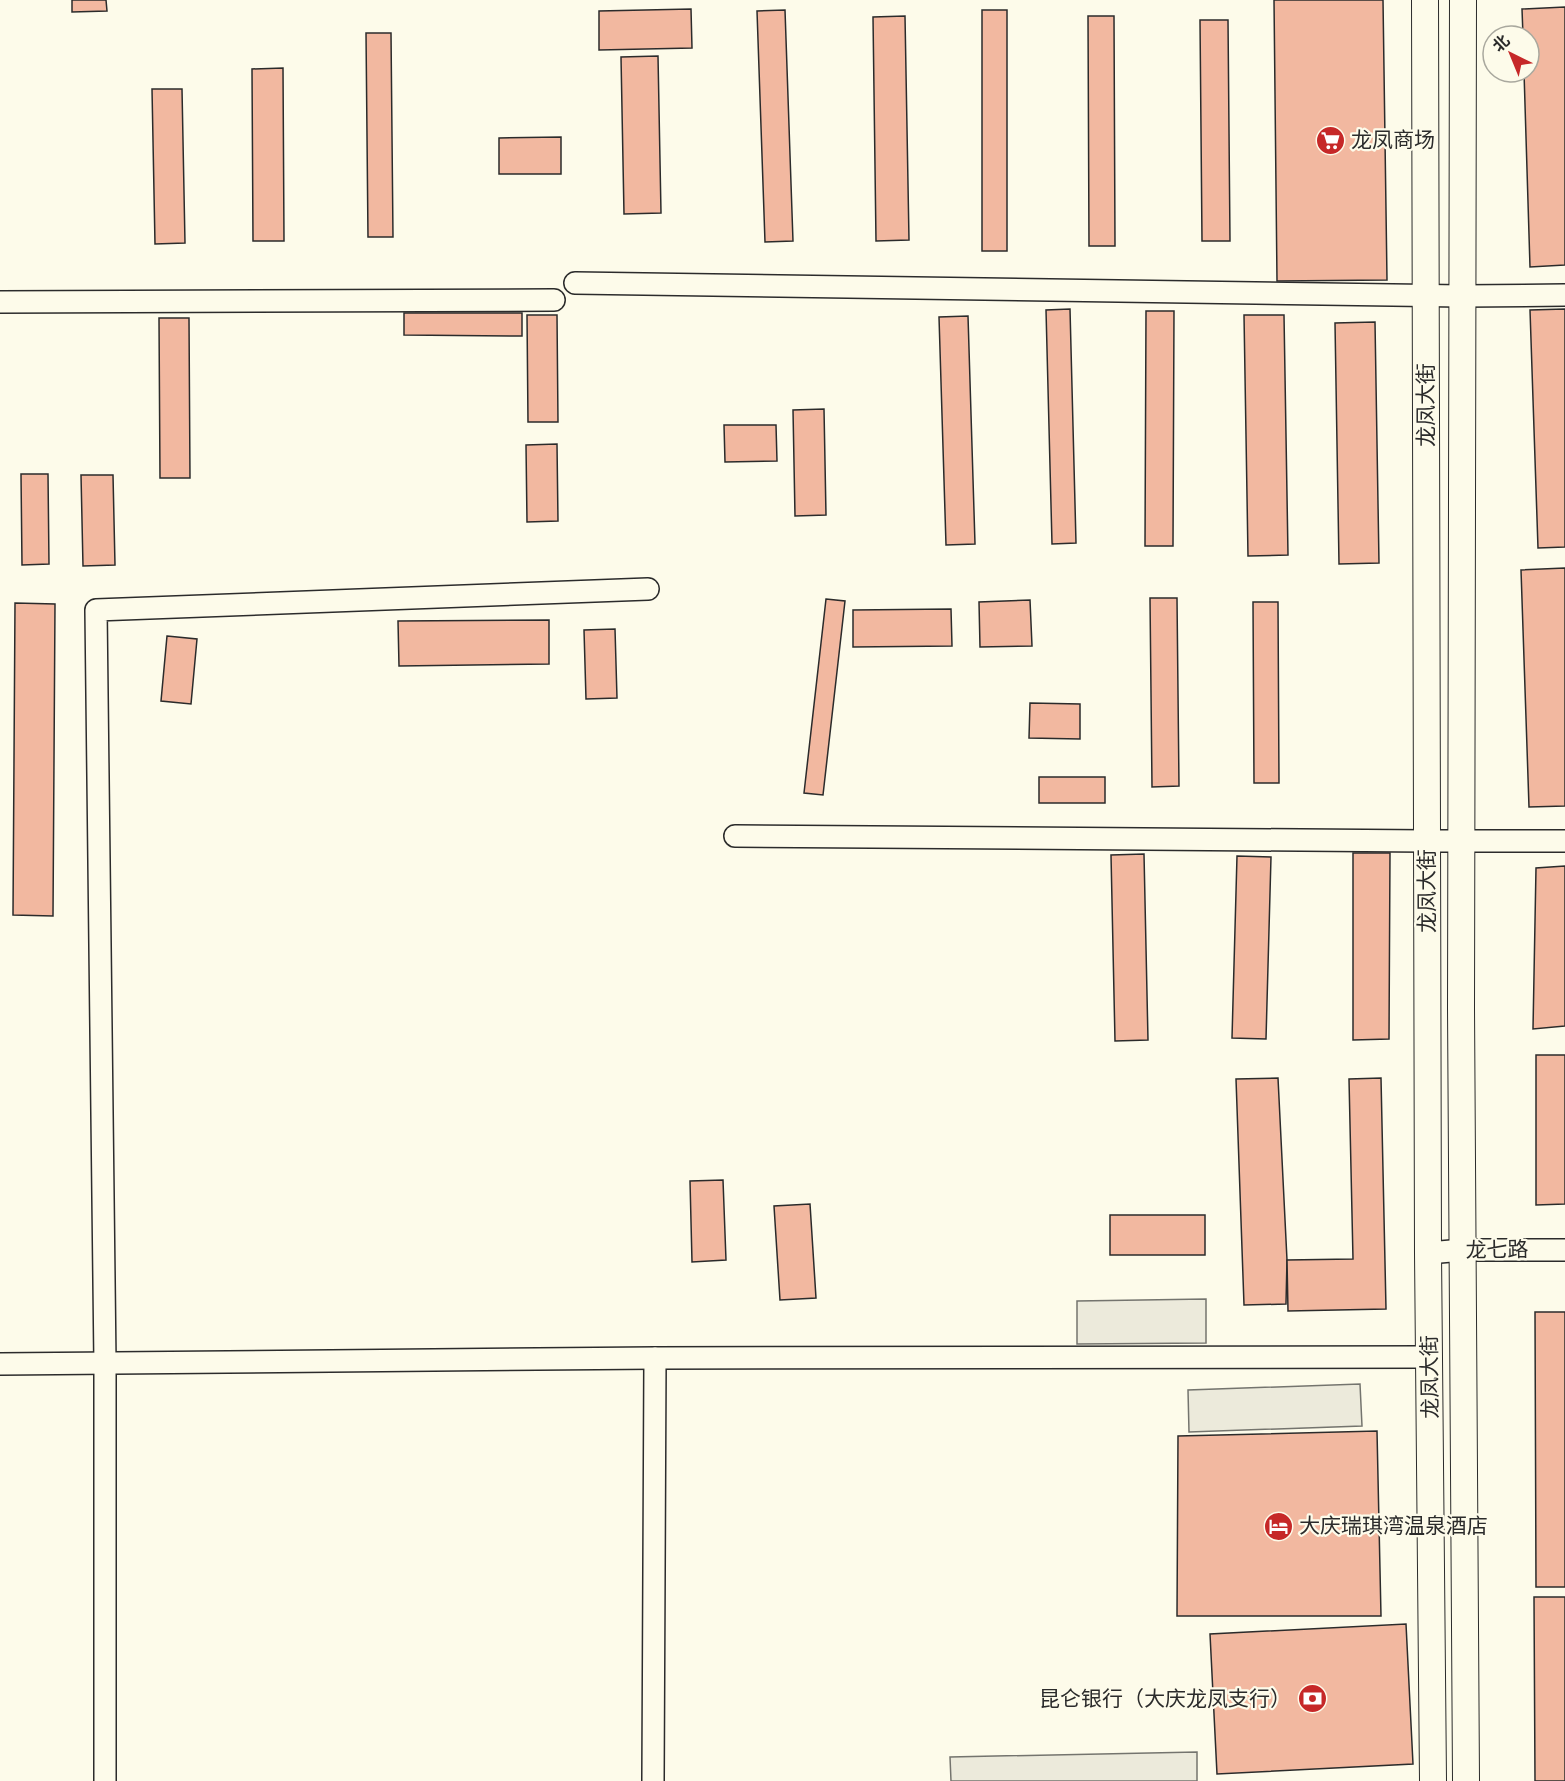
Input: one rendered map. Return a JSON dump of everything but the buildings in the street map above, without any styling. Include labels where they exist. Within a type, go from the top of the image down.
[{"type":"main road","name":"龙凤大街","points":[[1425,0],[1428,1253],[1433,1781]]},
{"type":"main road","name":"龙凤大街","points":[[1463,0],[1461,841],[1466,1781]]},
{"type":"street","points":[[575,283],[1462,297],[1565,295]]},
{"type":"street","points":[[0,302],[554,300]]},
{"type":"street","points":[[105,1781],[105,1364],[96,610],[648,589]]},
{"type":"street","points":[[735,836],[1565,841]]},
{"type":"street","name":"龙七路","points":[[1428,1253],[1462,1250],[1565,1250]]},
{"type":"street","points":[[0,1364],[655,1358],[1429,1357]]},
{"type":"street","points":[[652,1781],[655,1358]]},
{"type":"shaded area","points":[[1206,1299],[1206,1343],[1077,1344],[1077,1301]]},
{"type":"shaded area","points":[[1360,1384],[1362,1426],[1189,1432],[1188,1390]]},
{"type":"shaded area","points":[[1197,1752],[1197,1781],[951,1781],[950,1757]]},
{"type":"place","name":"龙凤商场","points":[[1330,140]]},
{"type":"place","name":"大庆瑞琪湾温泉酒店","points":[[1278,1526]]},
{"type":"place","name":"昆仑银行（大庆龙凤支行）","points":[[1312,1699]]}]
